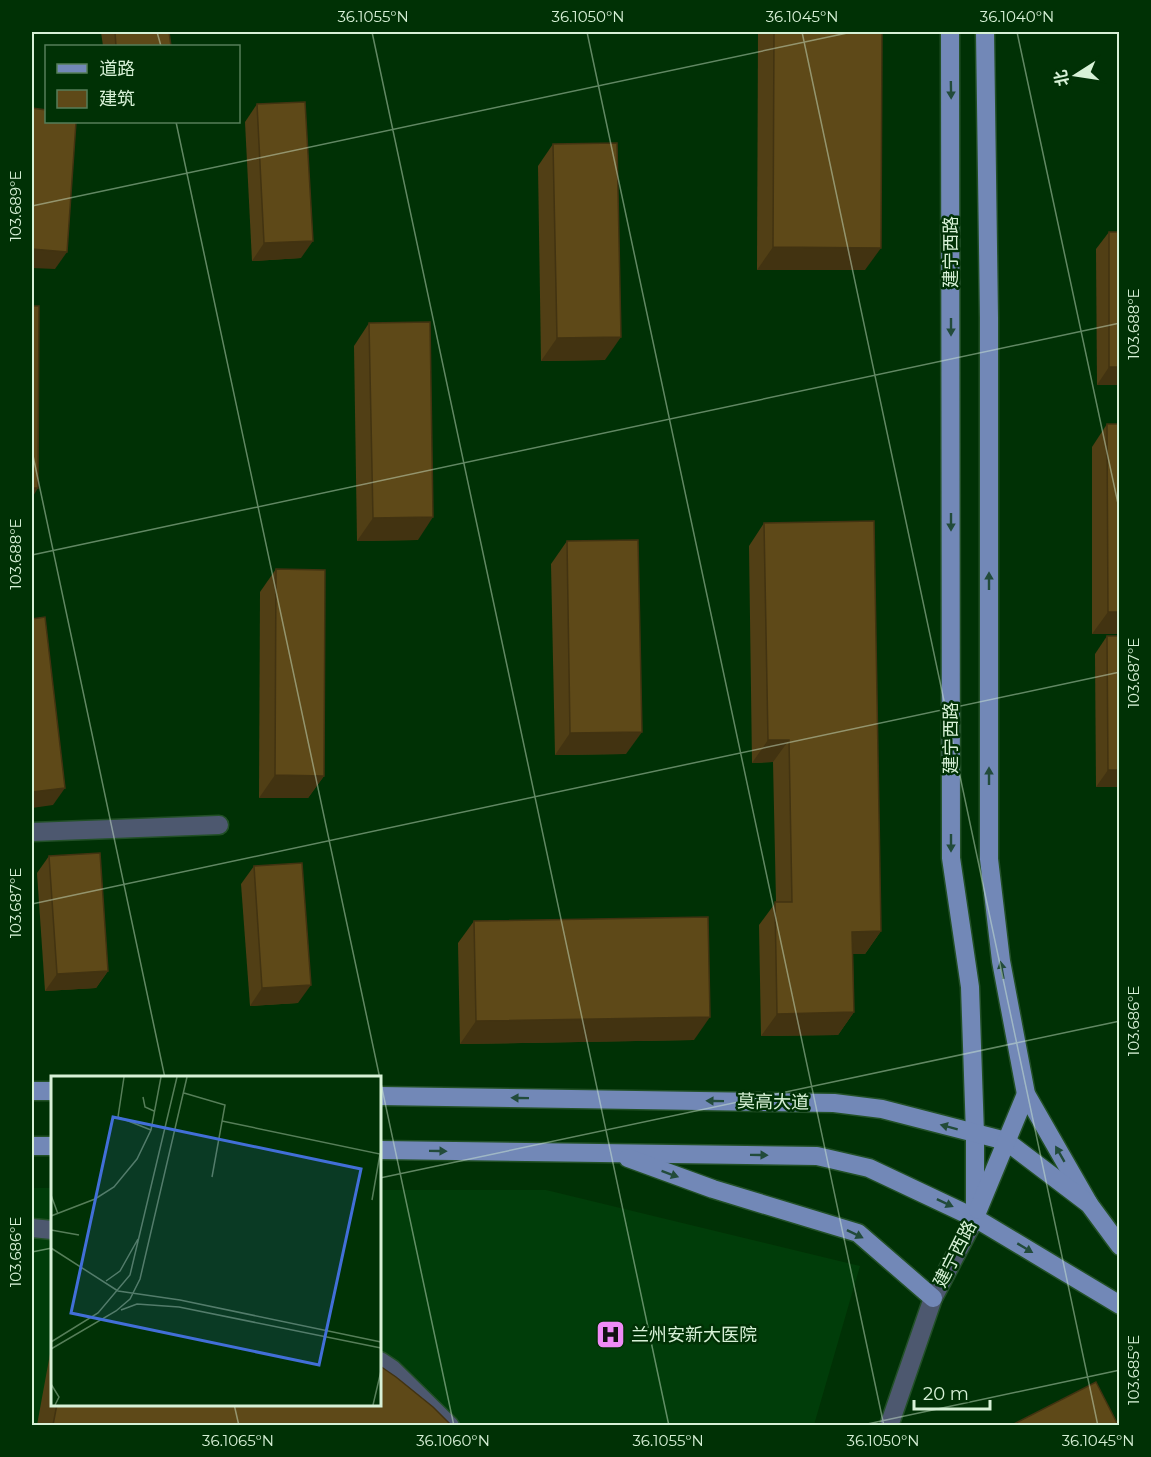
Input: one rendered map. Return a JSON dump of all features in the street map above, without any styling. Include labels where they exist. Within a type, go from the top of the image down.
[{"type":"main road","name":"建宁西路","points":[[950,32],[951,858],[970,987],[975,1134],[975,1218]]},
{"type":"main road","name":"建宁西路","points":[[985,32],[989,318],[989,860],[1001,961],[1026,1094],[1089,1204]]},
{"type":"main road","points":[[32,1091],[51,1091]]},
{"type":"main road","points":[[975,1218],[1026,1094]]},
{"type":"main road","name":"莫高大道","points":[[381,1096],[834,1103],[882,1109],[1006,1141],[1089,1204],[1119,1246]]},
{"type":"main road","points":[[32,1146],[51,1146]]},
{"type":"main road","points":[[381,1150],[817,1156],[869,1168],[975,1218],[1119,1305]]},
{"type":"main road","points":[[615,1154],[712,1189],[858,1233],[933,1298]]},
{"type":"street","points":[[32,832],[219,825]]},
{"type":"street","name":"建宁西路","points":[[889,1425],[933,1298],[975,1218]]},
{"type":"street","points":[[32,1229],[51,1230]]},
{"type":"street","points":[[381,1362],[392,1369],[450,1425]]},
{"type":"shaded area","name":"兰州安新大医院","points":[[32,1188],[51,1188],[51,1406],[381,1406],[381,1190],[546,1190],[860,1266],[814,1425],[32,1426]]},
{"type":"building","points":[[115,32],[169,32],[171,45],[116,45]]},
{"type":"building","points":[[774,32],[882,32],[881,248],[773,247]]},
{"type":"building","points":[[305,102],[313,241],[264,243],[257,104]]},
{"type":"building","points":[[32,108],[45,110],[45,123],[76,123],[67,252],[32,249]]},
{"type":"building","points":[[617,143],[621,337],[557,338],[553,144]]},
{"type":"building","points":[[1109,232],[1119,232],[1119,367],[1109,367]]},
{"type":"building","points":[[32,306],[39,306],[38,488],[32,488]]},
{"type":"building","points":[[430,322],[433,517],[373,518],[369,323]]},
{"type":"building","points":[[1107,424],[1119,424],[1119,612],[1108,612]]},
{"type":"building","points":[[874,521],[881,931],[852,932],[854,1012],[777,1014],[775,902],[792,902],[789,740],[768,740],[764,523]]},
{"type":"building","points":[[638,540],[642,732],[570,733],[567,541]]},
{"type":"building","points":[[276,569],[325,570],[324,776],[275,775]]},
{"type":"building","points":[[45,617],[65,788],[32,792],[32,619]]},
{"type":"building","points":[[1107,636],[1119,636],[1119,770],[1108,770]]},
{"type":"building","points":[[100,853],[108,971],[57,974],[49,856]]},
{"type":"building","points":[[302,863],[311,985],[262,988],[254,866]]},
{"type":"building","points":[[708,917],[710,1017],[476,1021],[474,921]]},
{"type":"building","points":[[381,1367],[433,1407],[451,1425],[53,1425],[57,1406],[381,1406]]},
{"type":"building","points":[[1096,1382],[1118,1425],[1012,1425]]},
{"type":"place","name":"兰州安新大医院","points":[[610,1335]]}]
